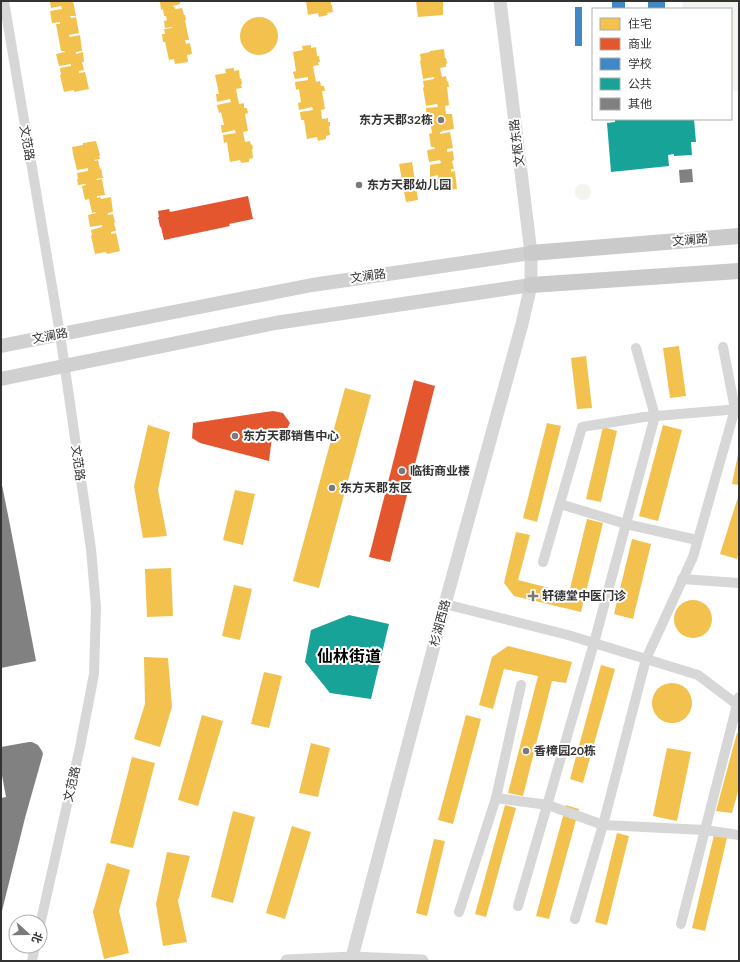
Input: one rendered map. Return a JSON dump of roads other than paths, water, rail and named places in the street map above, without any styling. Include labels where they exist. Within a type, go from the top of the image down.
[{"type":"main road","name":"文澜路","points":[[1,346],[312,284],[531,253],[739,236]]},
{"type":"main road","points":[[1,379],[275,323],[532,285],[739,271]]},
{"type":"street","name":"文范路","points":[[4,1],[60,334],[91,549],[96,607],[94,674],[80,747],[42,914]]},
{"type":"street","name":"文枢东路","points":[[500,1],[531,253],[532,285]]},
{"type":"street","name":"杉湖西路","points":[[352,959],[445,604],[532,285]]},
{"type":"street","points":[[574,919],[603,825],[646,659],[693,557],[737,409],[723,347]]},
{"type":"street","points":[[518,906],[594,643],[655,416],[636,348]]},
{"type":"street","points":[[543,562],[582,428],[644,417],[737,409]]},
{"type":"street","points":[[560,504],[626,524],[697,540]]},
{"type":"street","points":[[682,579],[739,583]]},
{"type":"street","points":[[445,604],[568,635],[698,676],[738,703],[681,924]]},
{"type":"street","points":[[459,912],[496,798],[521,685]]},
{"type":"street","points":[[496,798],[548,805],[603,825],[705,830],[739,835]]},
{"type":"street","points":[[287,961],[352,959],[422,961]]},
{"type":"place","name":"东方天郡32栋","points":[[441,120]]},
{"type":"place","name":"东方天郡幼儿园","points":[[359,185]]},
{"type":"place","name":"东方天郡销售中心","points":[[235,436]]},
{"type":"place","name":"临街商业楼","points":[[402,471]]},
{"type":"place","name":"东方天郡东区","points":[[332,488]]},
{"type":"place","name":"轩德堂中医门诊","points":[[533,596]]},
{"type":"place","name":"香樟园20栋","points":[[526,751]]},
{"type":"district","name":"仙林街道","points":[[349,656]]}]
